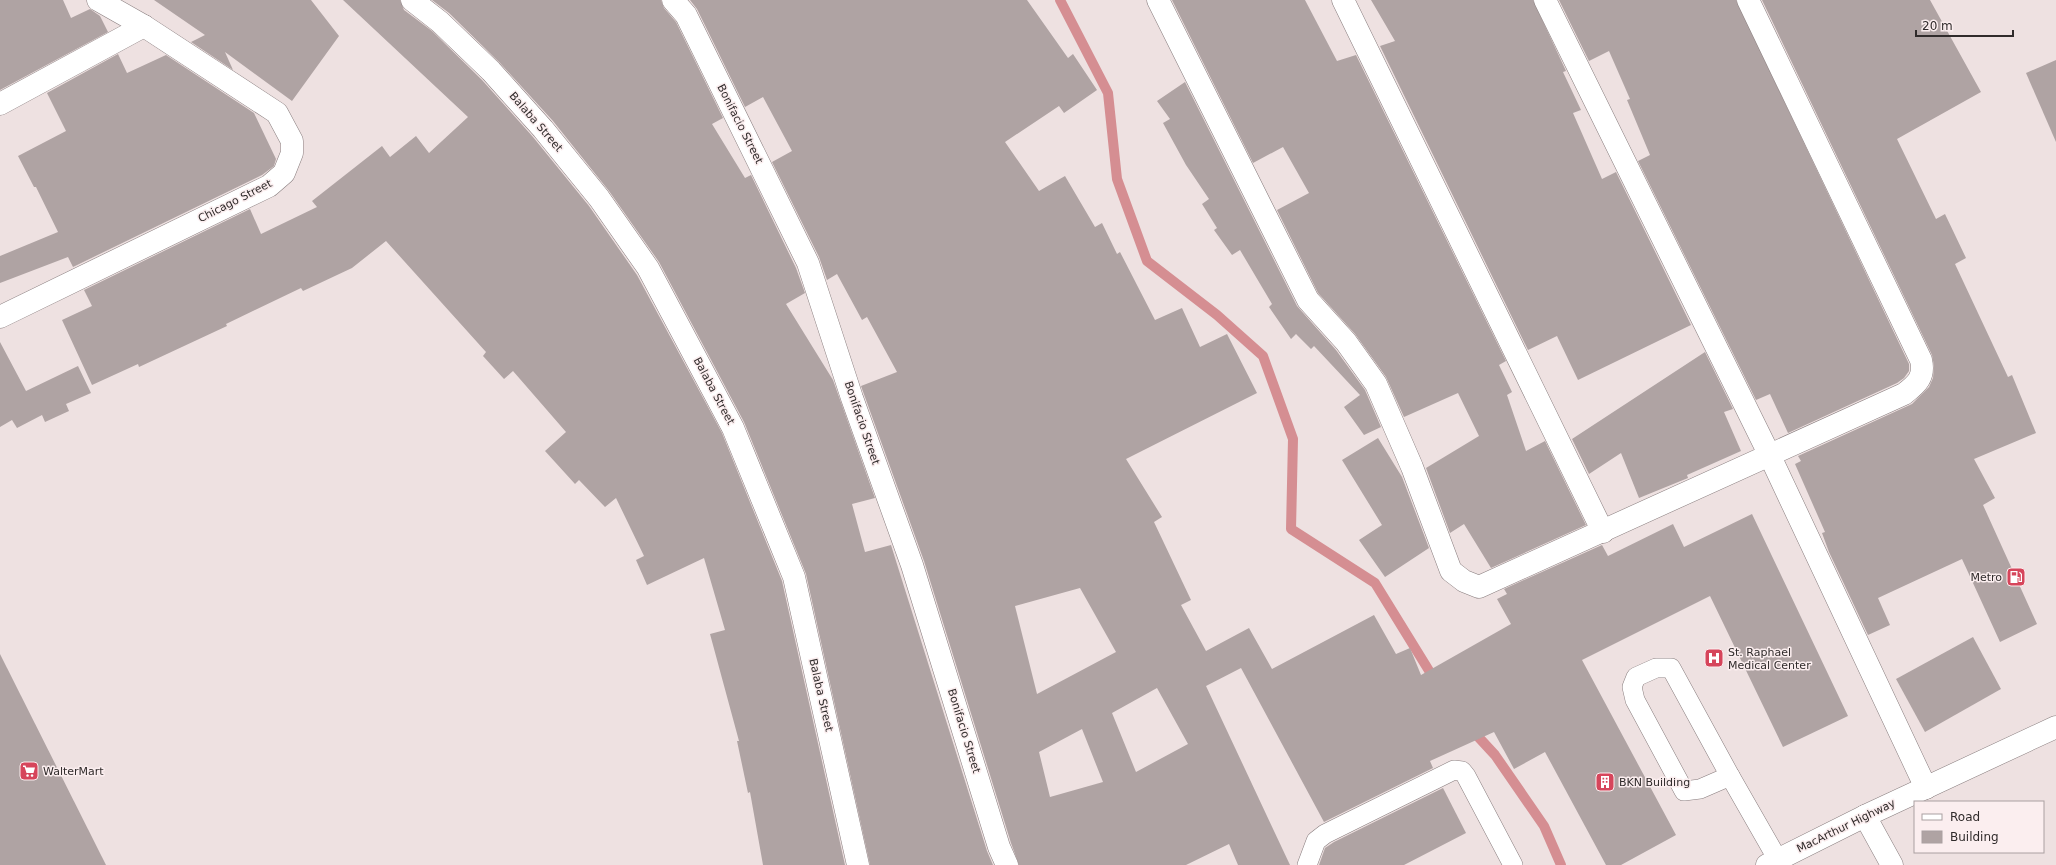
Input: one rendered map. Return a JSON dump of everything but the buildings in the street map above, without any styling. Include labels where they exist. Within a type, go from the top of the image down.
[{"type":"main road","name":"Chicago Street","points":[[0,317],[269,186],[284,173],[292,153],[292,141],[277,113],[144,26],[98,0]]},
{"type":"main road","name":"Balaba Street","points":[[412,0],[440,22],[491,71],[544,129],[599,198],[648,268],[733,428],[794,577],[858,865]]},
{"type":"main road","name":"Bonifacio Street","points":[[673,0],[686,15],[808,262],[852,398],[912,565],[999,847],[1007,865]]},
{"type":"main road","points":[[1158,0],[1308,300],[1346,342],[1376,384],[1412,467],[1451,571],[1464,581],[1480,587],[1769,454],[1904,394],[1921,379],[1923,368],[1921,360],[1748,0]]},
{"type":"main road","points":[[1343,0],[1602,532]]},
{"type":"main road","points":[[1545,0],[1769,454],[1926,788]]},
{"type":"main road","points":[[0,104],[144,26]]},
{"type":"main road","name":"MacArthur Highway","points":[[1772,862],[1865,816],[2056,727]]},
{"type":"main road","points":[[1865,816],[1892,865]]},
{"type":"lane","points":[[1730,776],[1700,789],[1684,791],[1635,700],[1632,687],[1636,677],[1656,668],[1672,668],[1730,776],[1772,862]]},
{"type":"lane","points":[[1307,865],[1316,841],[1325,834],[1454,770],[1462,771],[1466,776],[1513,865]]},
{"type":"waterway","points":[[1060,0],[1108,93],[1117,179],[1147,261],[1217,315],[1263,356],[1293,439],[1291,529],[1375,583],[1436,682]]},
{"type":"waterway","points":[[1471,729],[1495,755],[1544,826],[1561,865]]},
{"type":"place","name":"Metro","points":[[2016,577]]},
{"type":"place","name":"St. Raphael Medical Center","points":[[1714,658]]},
{"type":"place","name":"WalterMart","points":[[29,771]]},
{"type":"place","name":"BKN Building","points":[[1605,782]]}]
